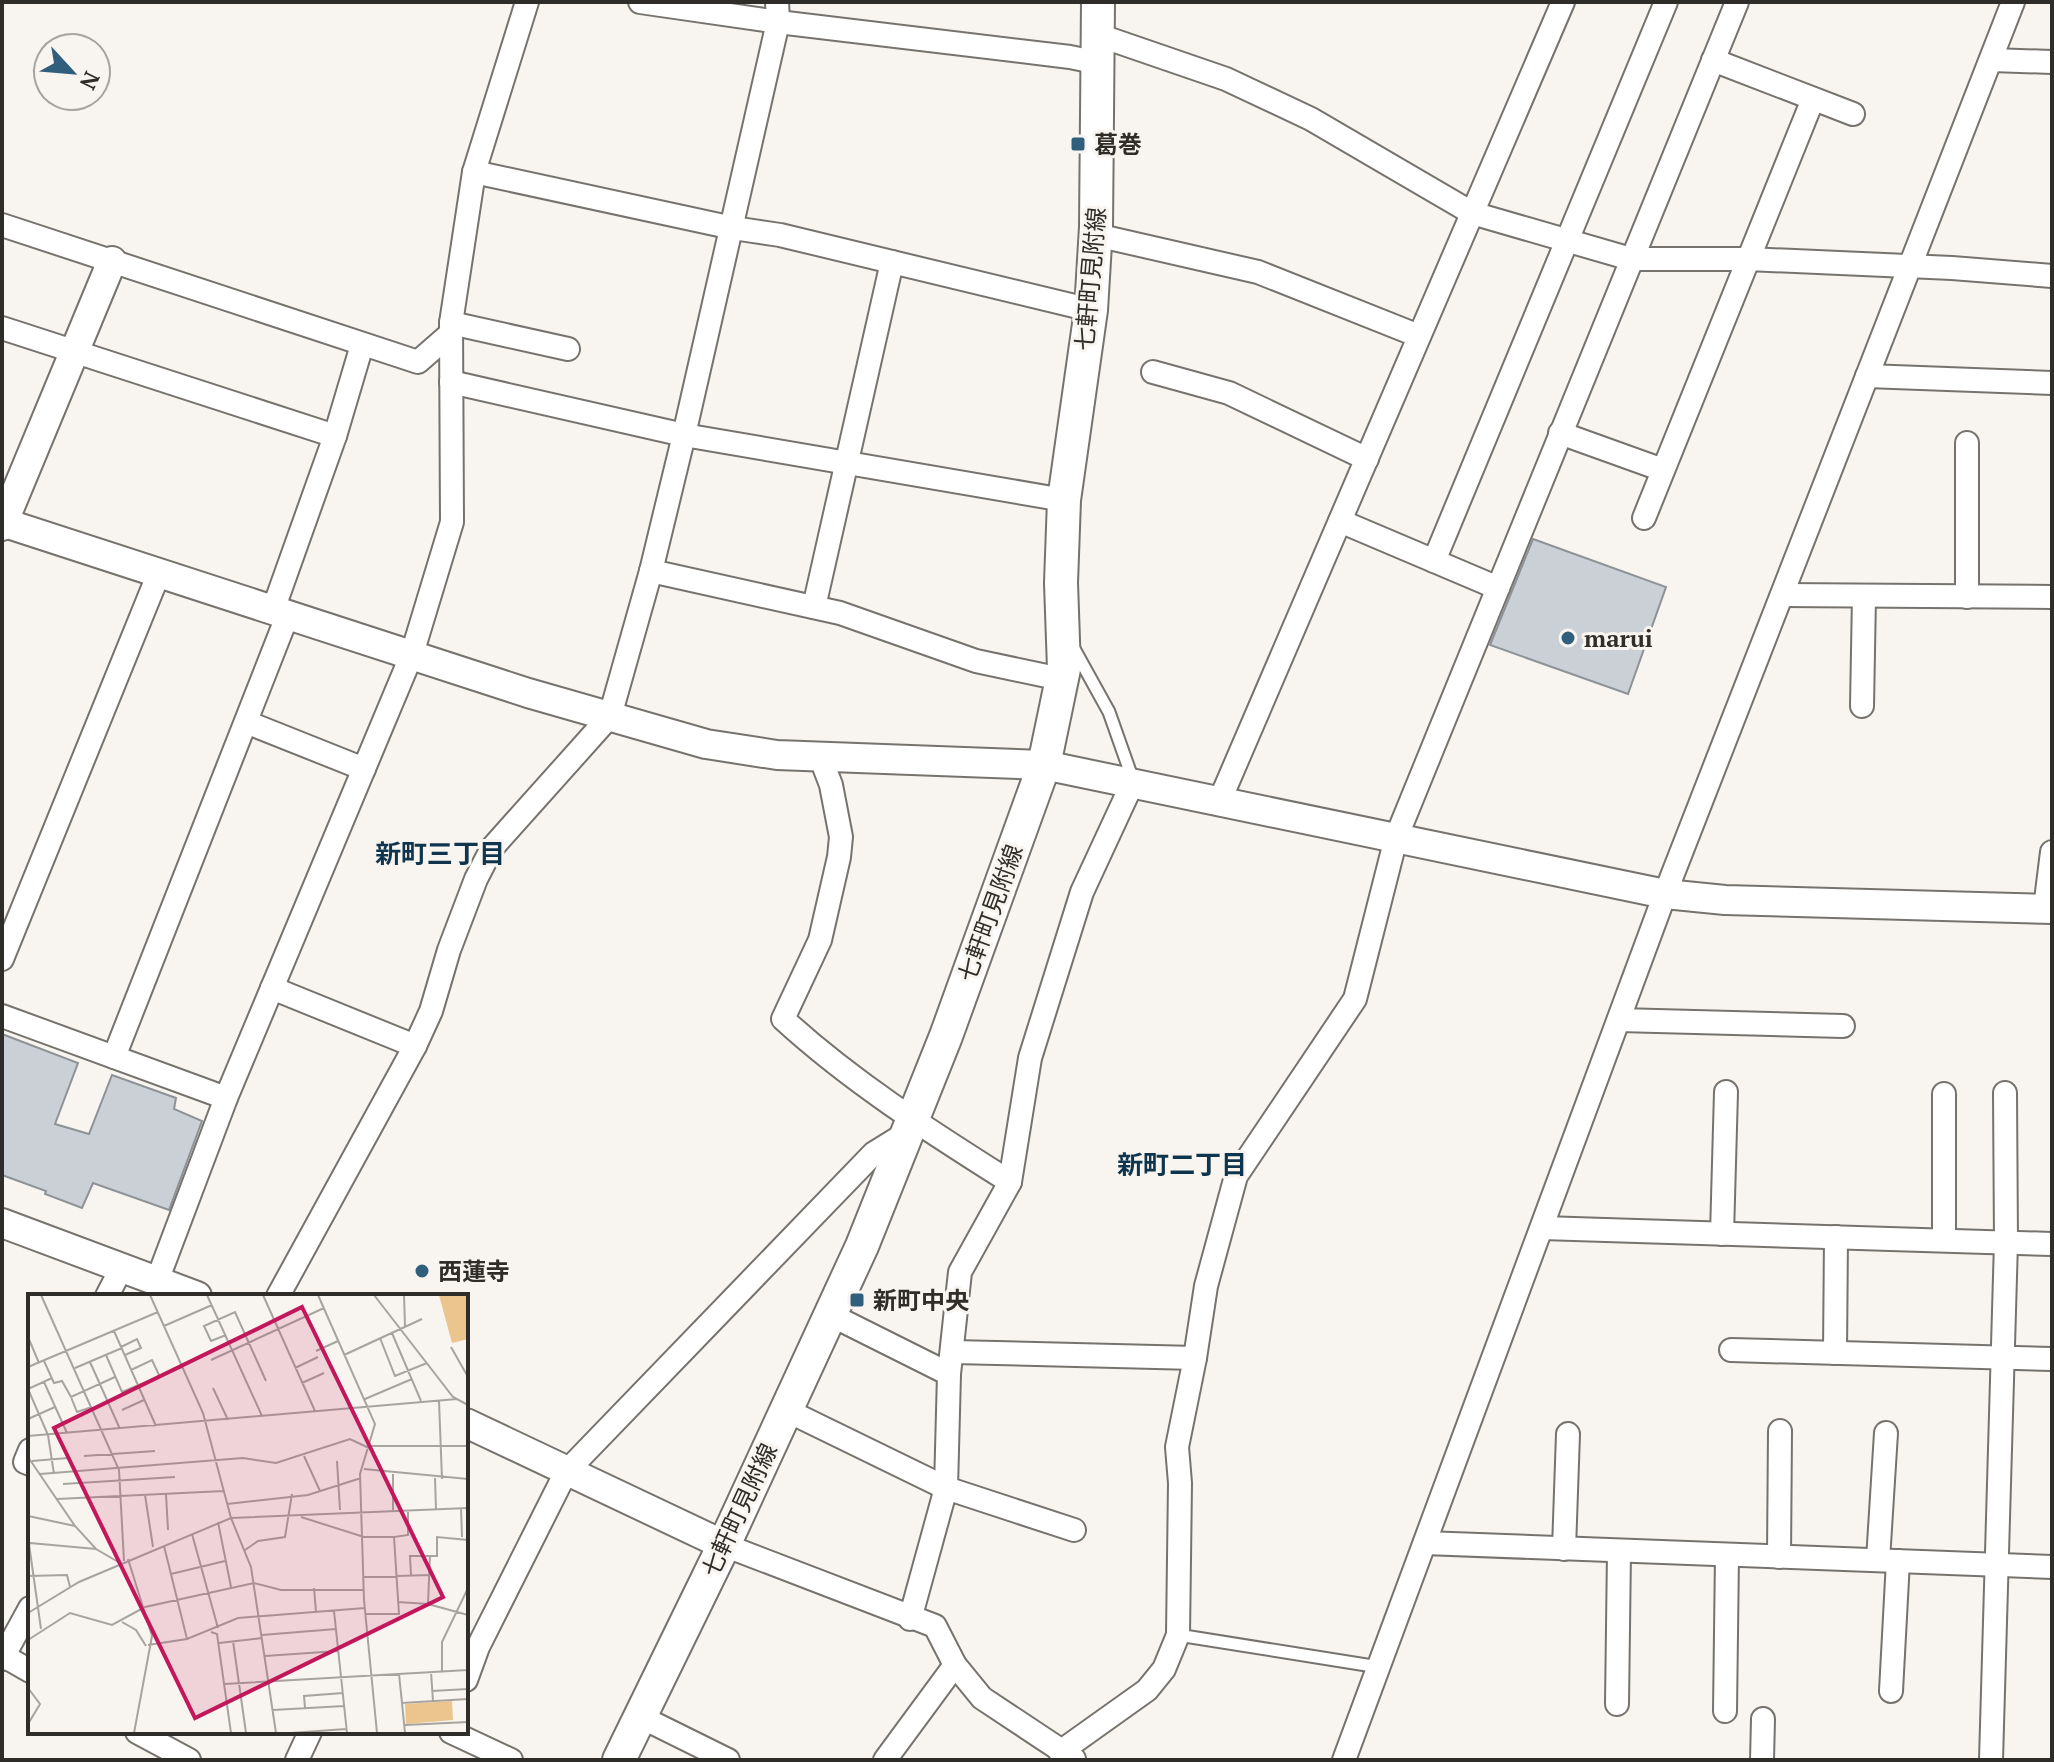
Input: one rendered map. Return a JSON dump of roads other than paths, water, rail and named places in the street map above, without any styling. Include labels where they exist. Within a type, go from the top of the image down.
[{"type":"main road","name":"七軒町見附線","points":[[619,1760],[724,1545],[862,1246],[910,1126],[1044,765],[1061,679],[1064,500],[1091,310],[1096,235],[1099,21]]},
{"type":"street","points":[[157,1281],[226,1098],[412,654],[452,522],[451,329],[474,172],[527,2]]},
{"type":"street","points":[[640,2],[778,12],[1070,57],[1099,21],[1297,112],[1472,213],[1567,242],[1631,259],[1747,259],[2052,276]]},
{"type":"street","points":[[1220,800],[1563,2]]},
{"type":"street","points":[[1434,561],[1666,2]]},
{"type":"street","points":[[468,1424],[724,1545],[910,1619],[935,1626],[955,1665],[982,1698],[1070,1758],[1147,1690],[1164,1669],[1178,1635],[1180,1483],[1177,1447],[1206,1286],[1236,1176],[1355,999],[1396,838],[1737,2]]},
{"type":"street","points":[[1344,1760],[1665,894],[2013,2]]},
{"type":"street","points":[[279,1294],[415,1046],[431,1011],[449,950],[476,879],[492,848],[610,716],[651,571],[684,435],[733,228],[778,12]]},
{"type":"street","points":[[1713,60],[1853,114]]},
{"type":"street","points":[[1991,60],[2052,62]]},
{"type":"street","points":[[1644,518],[1813,99]]},
{"type":"street","points":[[474,172],[733,228],[780,235],[1091,310]]},
{"type":"street","points":[[2,225],[418,362],[451,329]]},
{"type":"street","points":[[1096,235],[1258,272],[1419,336]]},
{"type":"street","points":[[112,261],[2,524],[528,693],[706,744],[777,755],[1044,765],[1665,894],[1725,900],[2049,908],[2052,852]]},
{"type":"street","points":[[814,607],[892,262]]},
{"type":"street","points":[[2,328],[335,436]]},
{"type":"street","points":[[451,329],[568,349]]},
{"type":"street","points":[[114,1057],[246,722],[362,345]]},
{"type":"street","points":[[1153,372],[1229,393],[1367,459]]},
{"type":"street","points":[[1867,376],[2052,383]]},
{"type":"street","points":[[451,382],[684,435],[1064,500]]},
{"type":"street","points":[[1560,433],[1663,470]]},
{"type":"street","points":[[1967,443],[1967,597]]},
{"type":"street","points":[[1340,521],[1498,588]]},
{"type":"street","points":[[651,571],[840,613],[976,661],[1061,679]]},
{"type":"street","points":[[2,959],[159,573]]},
{"type":"street","points":[[1782,595],[2052,597]]},
{"type":"street","points":[[1862,706],[1864,596]]},
{"type":"street","points":[[246,722],[364,769]]},
{"type":"street","points":[[820,756],[831,785],[841,837],[839,857],[820,940],[783,1019],[910,1126],[1010,1182]]},
{"type":"street","points":[[910,1619],[946,1488],[951,1363],[960,1272],[1010,1182],[1030,1058],[1082,892],[1133,782]]},
{"type":"street","points":[[272,988],[415,1046]]},
{"type":"street","points":[[2,1016],[226,1098]]},
{"type":"street","points":[[1619,1020],[1843,1026]]},
{"type":"street","points":[[1722,1234],[1726,1092]]},
{"type":"street","points":[[1991,1760],[2006,1242],[2005,1093]]},
{"type":"street","points":[[1944,1094],[1944,1240]]},
{"type":"street","points":[[468,1668],[472,1644],[566,1472],[856,1171],[910,1126]]},
{"type":"street","points":[[2,1223],[192,1294]]},
{"type":"street","points":[[1542,1228],[2052,1244]]},
{"type":"street","points":[[1835,1353],[1836,1237]]},
{"type":"street","points":[[108,1294],[122,1267]]},
{"type":"street","points":[[831,1315],[951,1363],[1195,1358]]},
{"type":"street","points":[[1731,1350],[2052,1359]]},
{"type":"street","points":[[786,1410],[946,1488],[1074,1530]]},
{"type":"street","points":[[1779,1557],[1780,1431]]},
{"type":"street","points":[[1886,1433],[1891,1691]]},
{"type":"street","points":[[1564,1549],[1568,1434]]},
{"type":"street","points":[[1425,1543],[2052,1567]]},
{"type":"street","points":[[1617,1704],[1619,1551]]},
{"type":"street","points":[[1725,1711],[1727,1555]]},
{"type":"street","points":[[28,1612],[3,1658],[28,1670]]},
{"type":"street","points":[[885,1760],[955,1665]]},
{"type":"street","points":[[639,1716],[728,1760]]},
{"type":"street","points":[[1762,1760],[1763,1719]]},
{"type":"street","points":[[145,1734],[168,1740],[189,1760]]},
{"type":"street","points":[[297,1760],[309,1734]]},
{"type":"street","points":[[455,1734],[511,1760]]},
{"type":"lane","points":[[1063,629],[1109,712],[1133,782]]},
{"type":"lane","points":[[1178,1635],[1379,1667]]},
{"type":"place","name":"葛巻","points":[[1078,144]]},
{"type":"place","name":"marui","points":[[1568,638]]},
{"type":"place","name":"西蓮寺","points":[[422,1271]]},
{"type":"place","name":"新町中央","points":[[857,1300]]},
{"type":"district","name":"新町三丁目","points":[[440,853]]},
{"type":"district","name":"新町二丁目","points":[[1182,1164]]}]
